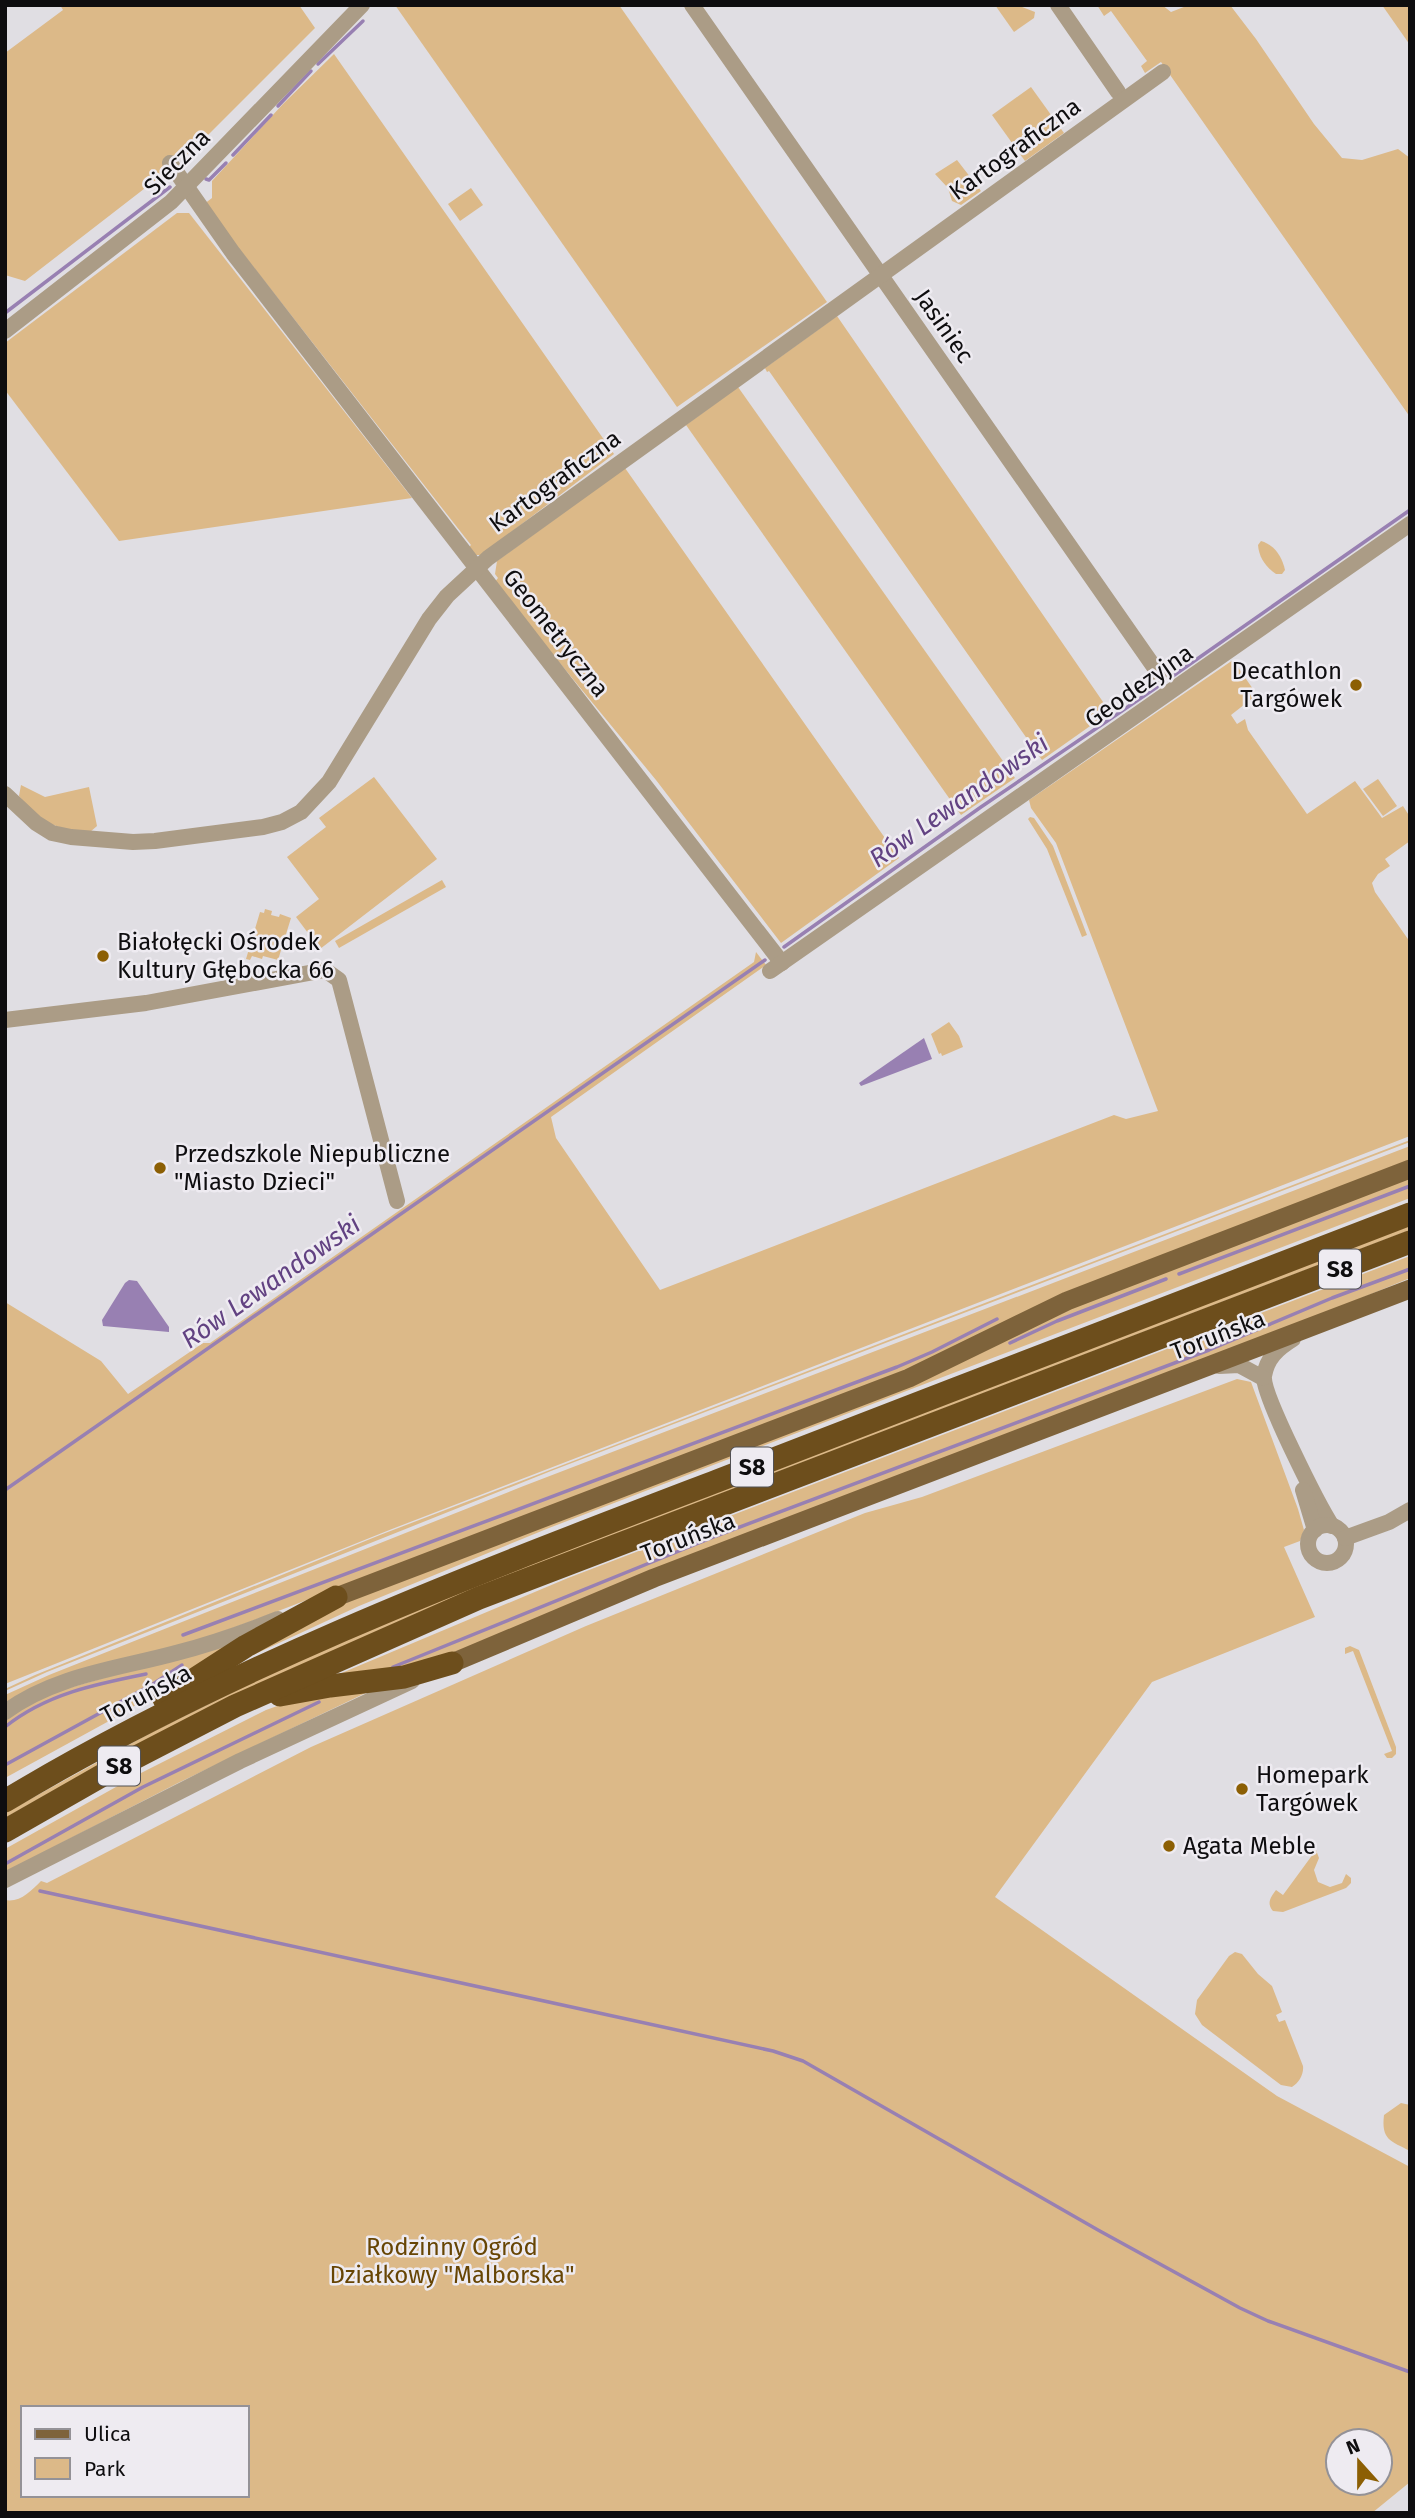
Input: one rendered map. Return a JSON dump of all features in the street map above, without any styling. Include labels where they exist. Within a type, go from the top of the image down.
[{"type":"highway","name":"Toruńska","points":[[5,1801],[104,1745],[220,1685],[338,1631],[497,1565],[1410,1214]]},
{"type":"highway","name":"Toruńska","points":[[5,1831],[235,1706],[479,1598],[1410,1242]]},
{"type":"highway","points":[[104,1745],[153,1706],[228,1657],[336,1597]]},
{"type":"highway","points":[[235,1706],[330,1686],[404,1677],[452,1663]]},
{"type":"main road","name":"Toruńska","points":[[336,1597],[909,1378],[1067,1301],[1410,1169]]},
{"type":"main road","name":"Toruńska","points":[[452,1663],[654,1578],[1410,1289]]},
{"type":"street","name":"Sieczna","points":[[5,331],[172,202],[362,5]]},
{"type":"street","name":"Jasiniec","points":[[692,5],[1158,674]]},
{"type":"street","points":[[1058,5],[1118,92]]},
{"type":"street","name":"Kartograficzna","points":[[5,794],[36,823],[52,833],[133,842],[235,832],[282,822],[300,812],[329,782],[429,619],[447,596],[476,568],[1163,72]]},
{"type":"street","name":"Geometryczna","points":[[170,163],[233,253],[476,568],[776,967]]},
{"type":"street","name":"Geodezyjna","points":[[776,967],[1410,524]]},
{"type":"street","points":[[5,1020],[146,1003],[325,970],[339,979],[397,1201]]},
{"type":"street","points":[[1310,1328],[1277,1350],[1268,1360],[1264,1378],[1298,1464],[1315,1530]]},
{"type":"street","points":[[1199,1370],[1239,1365],[1264,1378]]},
{"type":"street","points":[[1298,1464],[1332,1525],[1340,1530],[1345,1538],[1345,1549],[1341,1557],[1334,1562],[1323,1562],[1309,1551],[1309,1539],[1315,1530],[1332,1525]]},
{"type":"street","points":[[1345,1538],[1389,1522],[1410,1510]]},
{"type":"street","name":"Toruńska","points":[[5,1712],[41,1691],[69,1679],[177,1653],[336,1597]]},
{"type":"street","name":"Toruńska","points":[[5,1880],[240,1760],[452,1663]]},
{"type":"green space","points":[[60,5],[299,5],[315,28],[189,154],[177,155],[163,165],[162,175],[25,281],[5,275],[5,53],[63,10]]},
{"type":"green space","points":[[395,5],[619,5],[827,302],[677,407]]},
{"type":"green space","points":[[995,5],[1017,5],[1035,12],[1034,18],[1014,32]]},
{"type":"green space","points":[[1097,5],[1162,5],[1171,12],[1189,5],[1230,5],[1314,124],[1342,158],[1362,160],[1398,149],[1410,158],[1410,417],[1161,62],[1145,73],[1141,66],[1147,61],[1111,11],[1104,16]]},
{"type":"green space","points":[[1382,5],[1410,5],[1410,45]]},
{"type":"green space","points":[[334,54],[614,454],[481,555],[476,555],[468,548],[471,545],[204,204],[212,198],[212,181],[283,104]]},
{"type":"green space","points":[[1031,87],[1064,133],[1025,161],[992,115]]},
{"type":"green space","points":[[957,160],[981,191],[961,205],[952,201],[948,188],[935,174]]},
{"type":"green space","points":[[471,188],[483,205],[460,221],[448,204]]},
{"type":"green space","points":[[177,213],[189,213],[412,498],[119,541],[5,390],[5,343]]},
{"type":"green space","points":[[837,316],[1110,712],[1042,760],[765,368]]},
{"type":"green space","points":[[738,387],[1015,778],[961,815],[686,425]]},
{"type":"green space","points":[[625,468],[899,858],[781,943],[656,780],[494,583],[498,578],[495,574],[497,561]]},
{"type":"green space","points":[[1261,541],[1270,545],[1280,556],[1285,570],[1282,574],[1276,574],[1264,562],[1258,545]]},
{"type":"green space","points":[[1233,660],[1255,692],[1254,697],[1231,715],[1237,724],[1245,719],[1248,730],[1307,814],[1355,781],[1382,818],[1403,806],[1410,817],[1410,841],[1385,859],[1390,866],[1378,874],[1372,883],[1375,892],[1410,942],[1410,1136],[392,1529],[5,1684],[5,1302],[101,1361],[128,1394],[203,1343],[210,1343],[754,962],[756,952],[766,965],[551,1117],[556,1138],[660,1290],[1114,1115],[1126,1119],[1158,1111],[1056,843],[1031,808],[1029,800]]},
{"type":"green space","points":[[374,777],[437,859],[320,949],[296,917],[319,899],[287,857],[326,827],[319,818]]},
{"type":"green space","points":[[1378,779],[1397,806],[1383,816],[1363,789]]},
{"type":"green space","points":[[21,785],[45,797],[89,787],[97,826],[90,832],[59,827],[42,819],[19,796]]},
{"type":"green space","points":[[1034,818],[1053,846],[1087,935],[1082,937],[1047,849],[1028,819]]},
{"type":"green space","points":[[442,880],[446,887],[339,948],[335,941]]},
{"type":"green space","points":[[265,909],[272,911],[271,915],[279,917],[280,914],[291,918],[278,960],[263,956],[262,959],[252,956],[250,960],[246,959],[260,912],[264,913]]},
{"type":"green space","points":[[949,1022],[963,1047],[942,1056],[931,1034]]},
{"type":"green space","points":[[1410,1140],[551,1471],[5,1691],[35,1675],[380,1535]]},
{"type":"green space","points":[[1410,1146],[1410,1160],[903,1371],[260,1618],[194,1641],[70,1673],[5,1703],[5,1695],[49,1675],[521,1487]]},
{"type":"green space","points":[[1410,1177],[1410,1198],[549,1528],[359,1606],[216,1672],[345,1602],[1055,1314]]},
{"type":"green space","points":[[1410,1225],[1410,1230],[569,1552],[409,1617],[242,1692],[115,1756],[5,1818],[5,1813],[154,1731],[283,1667],[477,1584]]},
{"type":"green space","points":[[1410,1256],[1410,1278],[1257,1341],[433,1664],[325,1680],[568,1578]]},
{"type":"green space","name":"Rodzinny Ogród Działkowy \"Malborska\"","points":[[1237,1379],[1251,1382],[1304,1530],[1300,1541],[1284,1547],[1315,1617],[1152,1682],[995,1897],[1277,2096],[1410,2167],[1410,2482],[1394,2495],[1394,2427],[1324,2427],[1324,2497],[1392,2497],[1372,2513],[5,2513],[5,1900],[20,1898],[41,1881],[47,1883],[311,1747],[586,1626],[865,1513],[922,1497]]},
{"type":"green space","points":[[248,1637],[211,1657],[120,1715],[5,1778],[5,1720],[26,1706],[58,1691]]},
{"type":"green space","points":[[1350,1646],[1359,1650],[1396,1747],[1396,1754],[1392,1758],[1387,1758],[1384,1754],[1392,1751],[1353,1651],[1345,1654],[1345,1648]]},
{"type":"green space","points":[[374,1689],[178,1783],[5,1872],[5,1849],[141,1773],[266,1710],[297,1699]]},
{"type":"green space","points":[[1316,1850],[1319,1858],[1314,1870],[1318,1882],[1330,1887],[1342,1883],[1346,1874],[1351,1878],[1351,1883],[1346,1888],[1283,1912],[1273,1911],[1270,1903],[1276,1890],[1283,1895]]},
{"type":"green space","points":[[1235,1952],[1242,1954],[1272,1986],[1282,2012],[1276,2015],[1279,2022],[1285,2020],[1303,2066],[1301,2078],[1292,2087],[1281,2085],[1202,2025],[1195,2014],[1197,2000],[1229,1956]]},
{"type":"green space","points":[[1401,2103],[1410,2105],[1410,2151],[1389,2139],[1384,2130],[1384,2115]]},
{"type":"shaded area","points":[[924,1038],[932,1059],[861,1086],[859,1083]]},
{"type":"shaded area","points":[[129,1280],[137,1281],[169,1327],[169,1332],[103,1326],[102,1320]]},
{"type":"waterway","points":[[318,64],[363,21]]},
{"type":"waterway","points":[[278,106],[311,71]]},
{"type":"waterway","points":[[233,155],[271,115]]},
{"type":"waterway","points":[[206,179],[209,180],[226,163]]},
{"type":"waterway","points":[[5,313],[170,187]]},
{"type":"waterway","name":"Rów Lewandowski","points":[[1170,678],[1410,510]]},
{"type":"waterway","name":"Rów Lewandowski","points":[[784,947],[981,807],[1157,687]]},
{"type":"waterway","name":"Rów Lewandowski","points":[[5,1490],[765,960]]},
{"type":"waterway","points":[[1179,1274],[1410,1186]]},
{"type":"waterway","points":[[393,1667],[716,1536],[1209,1350],[1332,1298],[1410,1269]]},
{"type":"waterway","points":[[1010,1343],[1057,1321],[1166,1279]]},
{"type":"waterway","points":[[183,1635],[897,1367],[997,1319]]},
{"type":"waterway","points":[[5,1765],[153,1684],[182,1665]]},
{"type":"waterway","points":[[5,1727],[54,1698],[90,1686],[146,1674]]},
{"type":"waterway","points":[[5,1864],[143,1787],[319,1702]]},
{"type":"waterway","points":[[40,1891],[773,2051],[803,2061],[1240,2308],[1268,2321],[1410,2372]]},
{"type":"place","name":"Decathlon Targówek","points":[[1356,685]]},
{"type":"place","name":"Białołęcki Ośrodek Kultury Głębocka 66","points":[[103,956]]},
{"type":"place","name":"Przedszkole Niepubliczne \"Miasto Dzieci\"","points":[[160,1168]]},
{"type":"place","name":"Homepark Targówek","points":[[1242,1789]]},
{"type":"place","name":"Agata Meble","points":[[1169,1846]]}]
